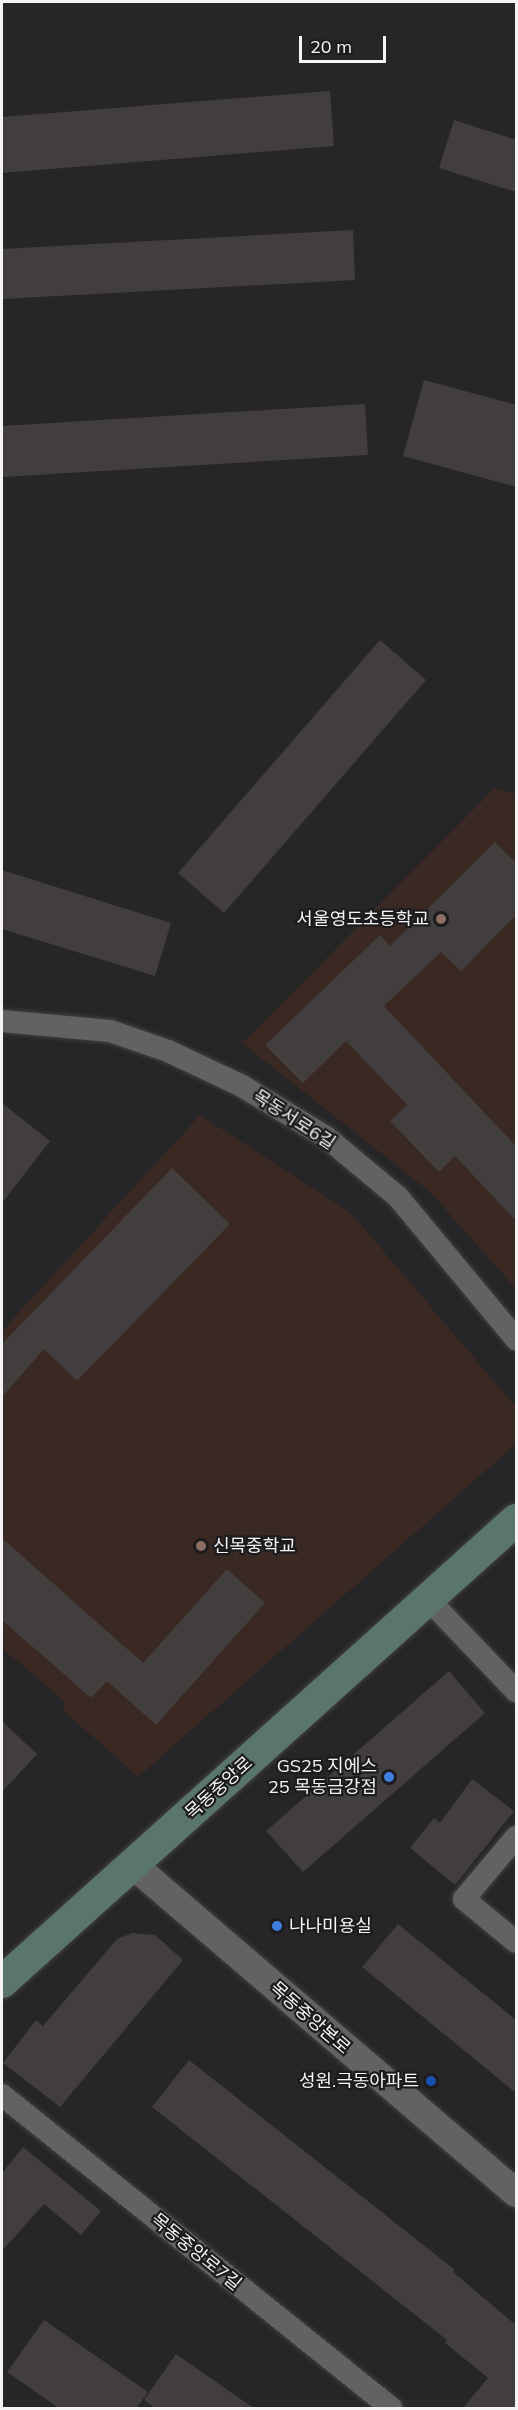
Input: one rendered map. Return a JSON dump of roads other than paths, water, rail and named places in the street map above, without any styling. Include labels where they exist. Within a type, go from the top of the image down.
[{"type":"main road","name":"목동중앙로","points":[[2,1982],[516,1520]]},
{"type":"street","name":"목동서로6길","points":[[2,1021],[110,1030],[168,1051],[242,1086],[326,1137],[398,1197],[516,1339]]},
{"type":"street","points":[[429,1600],[516,1691]]},
{"type":"street","points":[[516,1837],[464,1899],[516,1942]]},
{"type":"street","name":"목동중앙본로","points":[[133,1865],[516,2193]]},
{"type":"street","name":"목동중앙로7길","points":[[2,2095],[391,2409]]},
{"type":"place","name":"서울영도초등학교","points":[[441,919]]},
{"type":"place","name":"신목중학교","points":[[201,1546]]},
{"type":"place","name":"GS25 지에스 25 목동금강점","points":[[389,1777]]},
{"type":"place","name":"나나미용실","points":[[277,1926]]},
{"type":"place","name":"성원.극동아파트","points":[[431,2081]]}]
